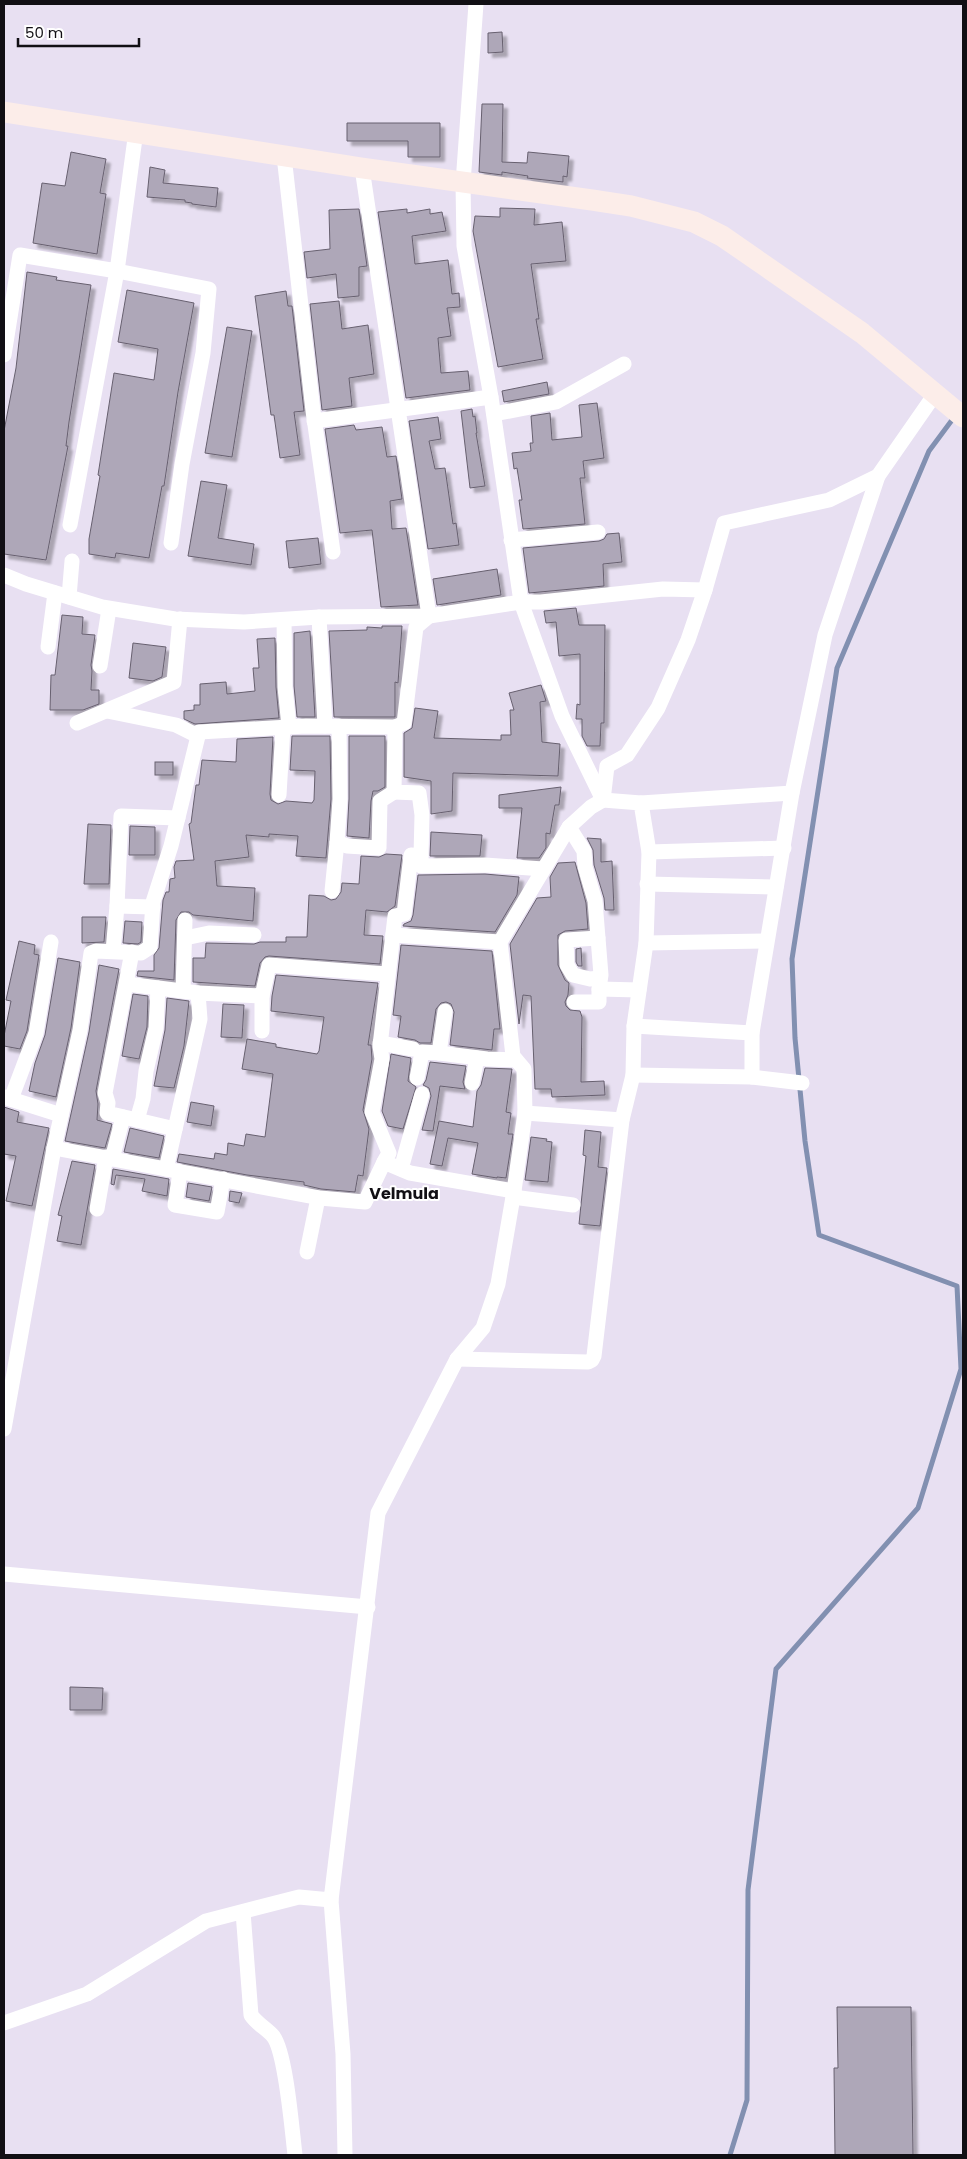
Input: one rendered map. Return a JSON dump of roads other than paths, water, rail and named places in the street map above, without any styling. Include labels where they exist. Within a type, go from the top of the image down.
[{"type":"street","points":[[476,4],[463,183],[464,246],[494,414],[521,602],[562,716],[603,800]]},
{"type":"street","points":[[4,112],[136,131],[362,168],[631,206],[694,222],[738,246],[855,328],[958,412]]},
{"type":"street","points":[[70,525],[117,271],[136,131]]},
{"type":"street","points":[[284,156],[314,421],[333,552]]},
{"type":"street","points":[[362,168],[429,616]]},
{"type":"street","points":[[4,355],[20,255],[209,289],[203,353],[182,464],[171,543]]},
{"type":"street","points":[[494,414],[556,402],[624,364]]},
{"type":"street","points":[[752,1077],[752,1033],[766,941],[784,848],[792,793],[825,635],[878,476],[935,394]]},
{"type":"street","points":[[314,421],[491,397]]},
{"type":"street","points":[[603,800],[607,766],[627,755],[658,708],[688,640],[705,590],[724,523],[829,500],[878,476]]},
{"type":"street","points":[[512,540],[598,532]]},
{"type":"street","points":[[48,647],[72,561]]},
{"type":"street","points":[[4,575],[62,595],[109,608],[180,619],[244,622],[319,617],[429,616],[521,602],[541,602],[663,589],[705,590]]},
{"type":"street","points":[[100,666],[109,608]]},
{"type":"street","points":[[4,1429],[54,1148],[80,1030],[91,953],[96,951],[145,952],[150,948],[153,907],[178,818],[199,732],[286,727],[395,727],[404,723],[416,626],[429,616]]},
{"type":"street","points":[[319,617],[340,799],[332,891]]},
{"type":"street","points":[[77,723],[174,682],[180,619]]},
{"type":"street","points":[[280,795],[286,727],[284,620]]},
{"type":"street","points":[[107,711],[176,725],[198,736]]},
{"type":"street","points":[[394,792],[395,727]]},
{"type":"street","points":[[337,842],[347,846],[379,848],[380,802],[394,792],[418,793],[422,815],[421,866],[485,865],[543,869]]},
{"type":"street","points":[[345,2155],[343,2054],[331,1900],[378,1513],[457,1359],[483,1328],[498,1284],[525,1113],[524,1069],[513,1056],[500,942],[569,827],[590,807],[603,800],[640,803],[792,793]]},
{"type":"street","points":[[457,1359],[588,1362],[592,1360],[622,1120],[633,1075],[634,1026],[646,943],[649,852],[640,803]]},
{"type":"street","points":[[113,952],[121,816],[178,818]]},
{"type":"street","points":[[569,827],[584,851],[585,867],[595,900],[598,938],[599,1002],[574,1002]]},
{"type":"street","points":[[649,852],[784,848]]},
{"type":"street","points":[[54,1148],[318,1198],[365,1202],[389,1153],[372,1112],[382,1059],[380,1043],[395,916],[404,914],[410,855],[421,856]]},
{"type":"street","points":[[648,884],[776,887]]},
{"type":"street","points":[[117,906],[153,907]]},
{"type":"street","points":[[185,920],[190,992],[200,1019],[175,1129],[173,1170],[175,1205],[217,1212],[222,1179]]},
{"type":"street","points":[[185,938],[209,933],[254,935]]},
{"type":"street","points":[[393,935],[500,942]]},
{"type":"street","points":[[598,938],[566,940],[567,965],[572,975],[590,979],[599,984],[639,990]]},
{"type":"street","points":[[646,943],[766,941]]},
{"type":"street","points":[[51,942],[36,1032],[7,1098],[61,1115]]},
{"type":"street","points":[[132,952],[105,1093],[108,1103],[107,1113],[175,1129]]},
{"type":"street","points":[[262,1032],[262,996],[269,965],[387,974]]},
{"type":"street","points":[[127,984],[190,992],[262,996]]},
{"type":"street","points":[[97,1209],[109,1158],[143,1099],[146,1071],[156,1028],[158,988]]},
{"type":"street","points":[[439,1054],[445,1010]]},
{"type":"street","points":[[634,1026],[752,1033]]},
{"type":"street","points":[[380,1043],[413,1049]]},
{"type":"street","points":[[418,1078],[422,1052],[516,1060]]},
{"type":"street","points":[[472,1083],[477,1058]]},
{"type":"street","points":[[633,1075],[752,1077],[802,1083]]},
{"type":"street","points":[[401,1169],[422,1094]]},
{"type":"street","points":[[525,1113],[622,1120]]},
{"type":"street","points":[[384,1162],[410,1173],[573,1205]]},
{"type":"street","points":[[307,1252],[318,1198]]},
{"type":"street","points":[[4,1574],[368,1607]]},
{"type":"street","points":[[4,2023],[87,1994],[206,1921],[298,1897],[331,1900]]},
{"type":"street","points":[[243,1912],[251,2015],[256,2023],[274,2036],[282,2053],[295,2155]]},
{"type":"waterway","points":[[730,2155],[747,2100],[748,1890],[776,1669],[918,1508],[961,1369],[957,1286],[819,1235],[805,1141],[795,1038],[792,959],[837,668],[929,451],[955,416]]},
{"type":"district","name":"Velmula","points":[[404,1193]]}]
